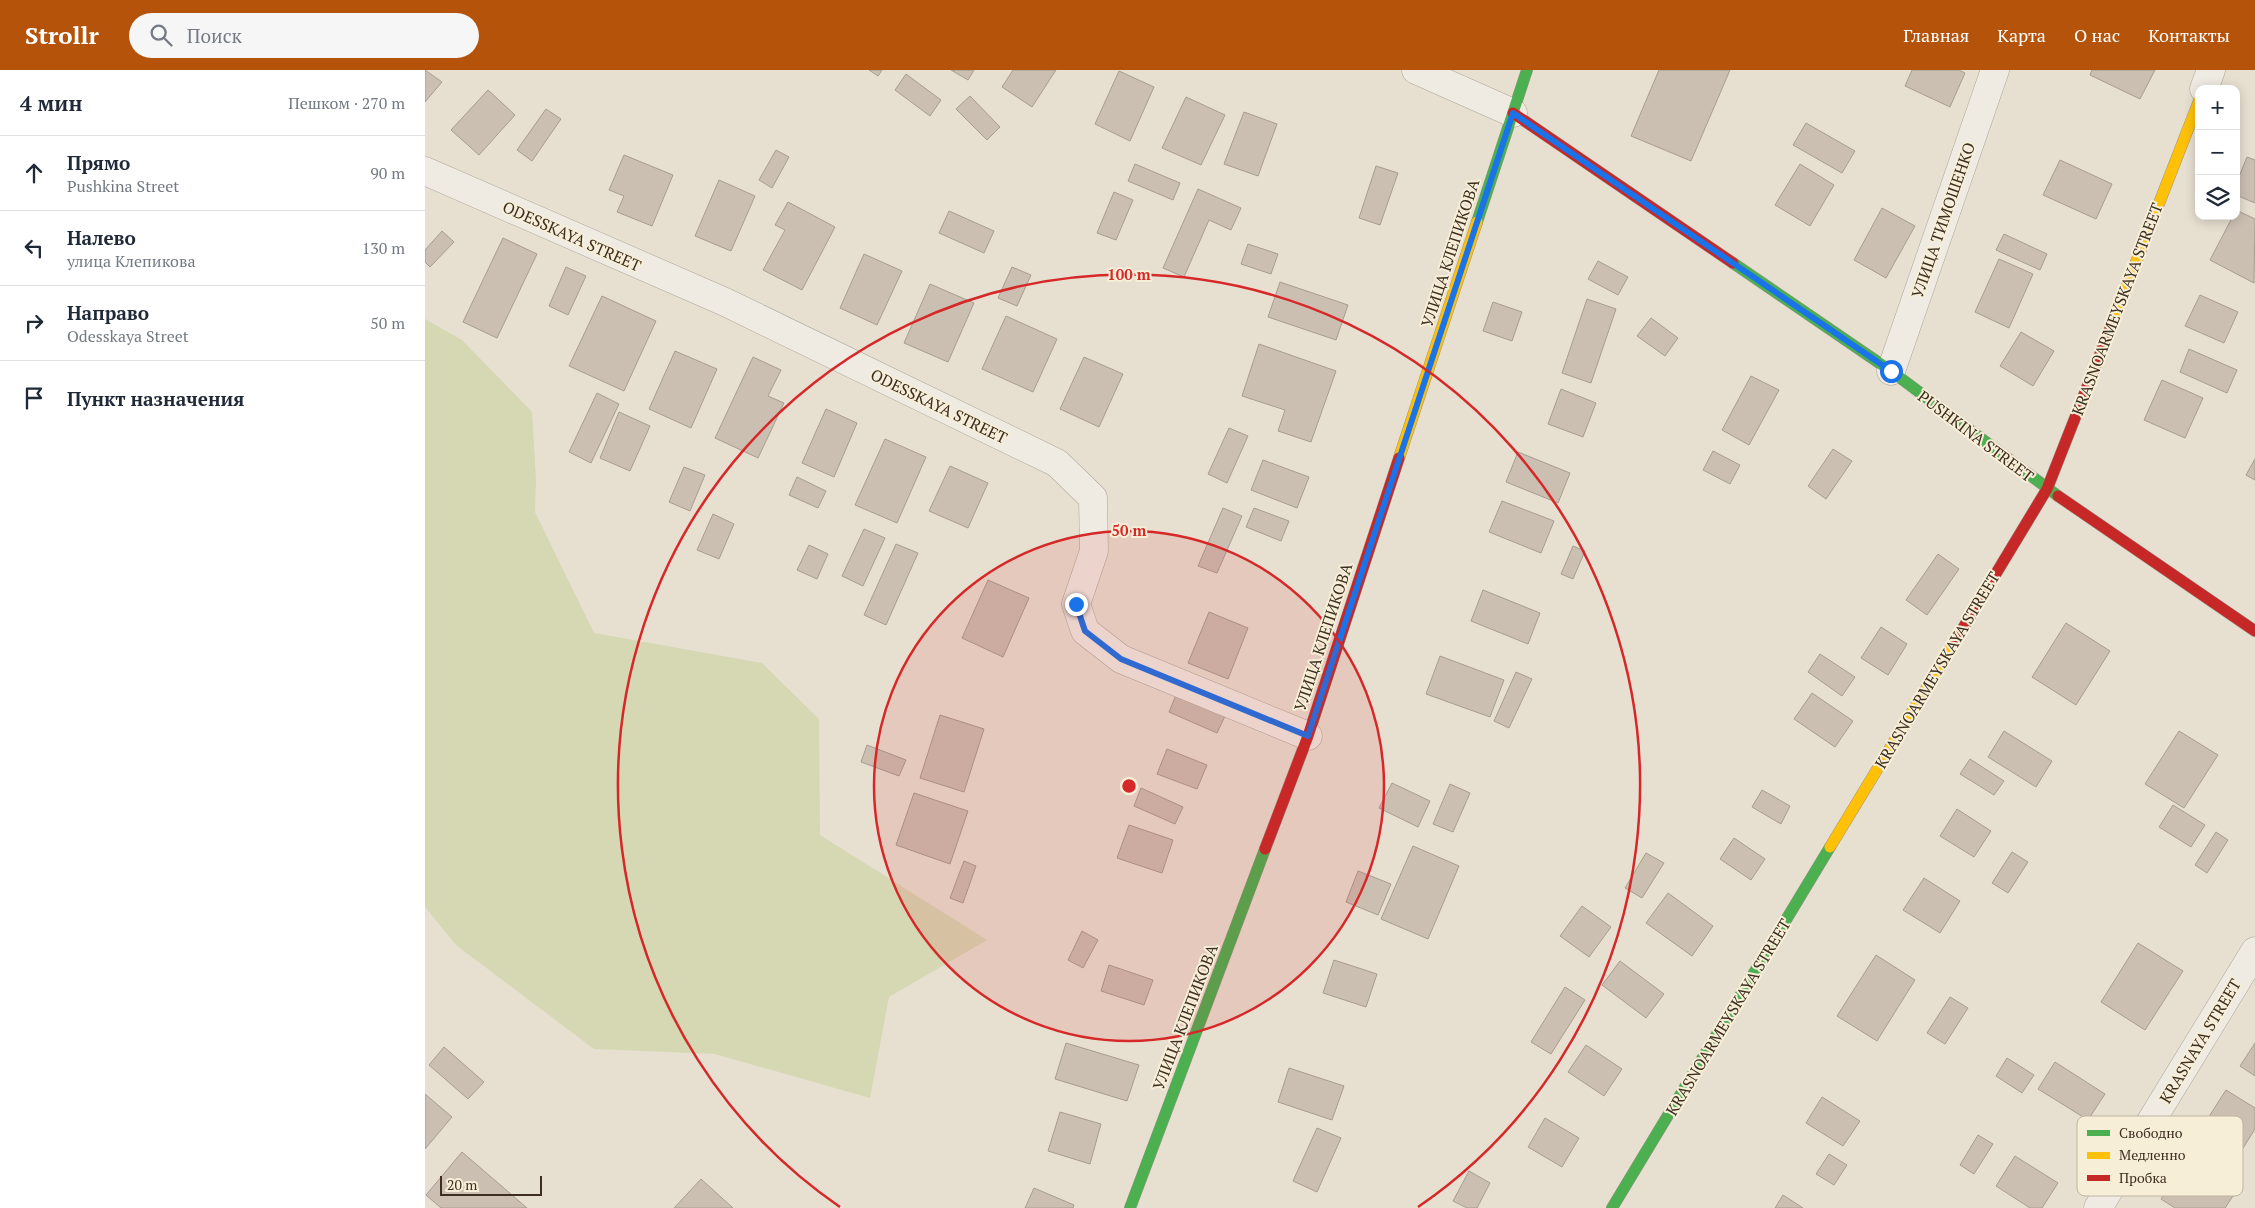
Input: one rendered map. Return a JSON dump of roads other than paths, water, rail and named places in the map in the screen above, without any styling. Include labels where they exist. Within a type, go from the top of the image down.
[{"type":"street","name":"PUSHKINA STREET","points":[[1416,70],[1513,113],[1891,371],[2047,489],[2255,631]]},
{"type":"street","name":"УЛИЦА КЛЕПИКОВА","points":[[1130,1208],[1308,736],[1527,70]]},
{"type":"street","name":"УЛИЦА ТИМОШЕНКО","points":[[1891,371],[1995,70]]},
{"type":"street","points":[[2205,85],[2211,70]]},
{"type":"street","name":"KRASNOARMEYSKAYA STREET","points":[[1612,1208],[2047,489],[2195,112]]},
{"type":"street","name":"ODESSKAYA STREET","points":[[425,171],[725,302],[1057,463],[1093,498],[1094,551],[1076,604],[1085,631],[1121,659],[1308,736]]},
{"type":"street","name":"KRASNAYA STREET","points":[[2154,1116],[2255,951]]},
{"type":"street","name":"KRASNAYA STREET","points":[[2098,1208],[2105,1196]]}]
